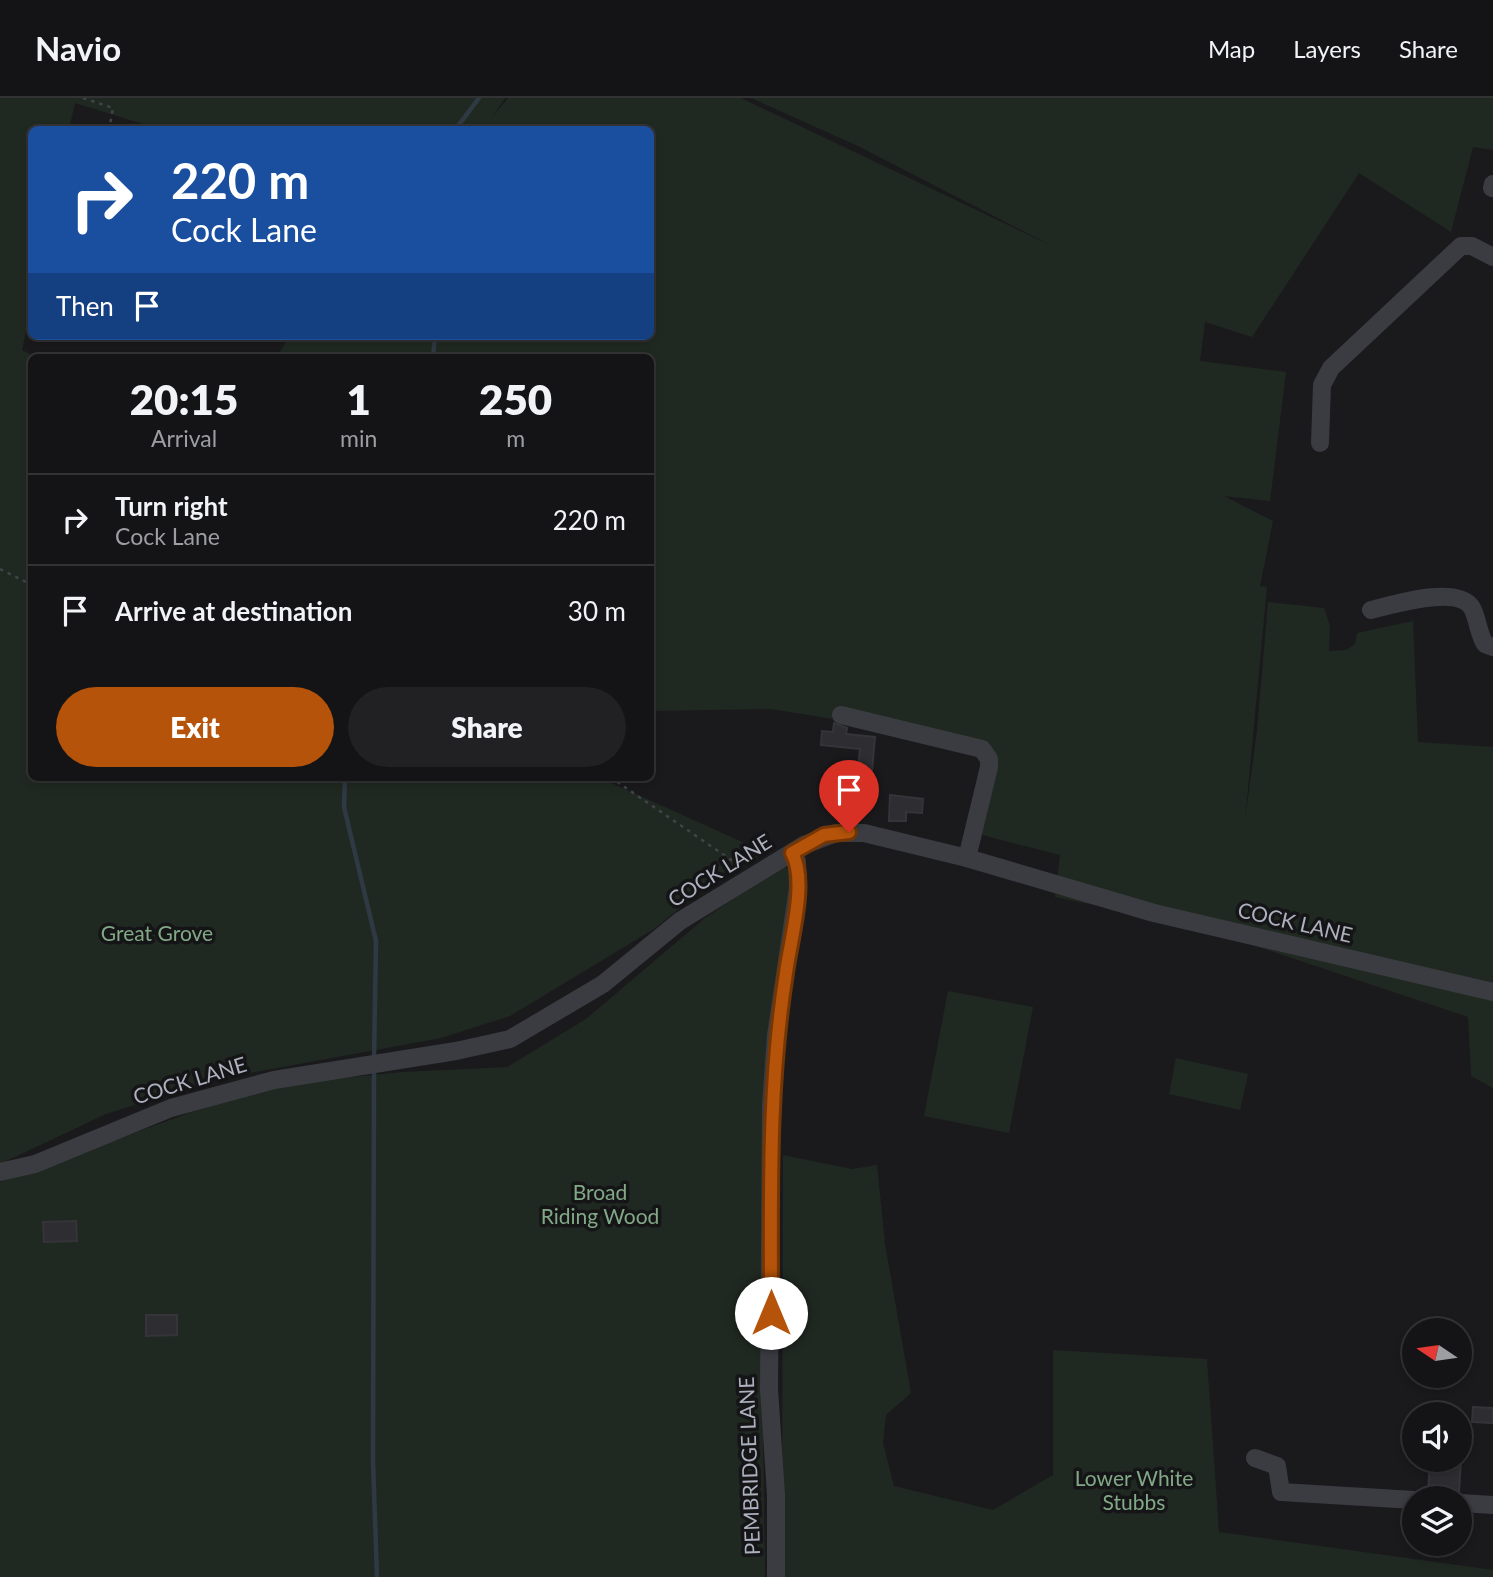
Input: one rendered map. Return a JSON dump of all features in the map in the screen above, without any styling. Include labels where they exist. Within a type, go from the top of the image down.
[{"type":"street","points":[[1320,443],[1322,385],[1345,352],[1461,246],[1472,246],[1493,257]]},
{"type":"street","points":[[1371,610],[1433,597],[1462,599],[1471,606],[1485,644],[1493,647]]},
{"type":"street","points":[[841,715],[982,748],[989,759],[989,767],[967,858]]},
{"type":"street","name":"COCK LANE","points":[[0,1172],[35,1164],[171,1108],[274,1080],[456,1051],[510,1039],[603,984],[680,921],[824,835],[849,832],[967,858],[1154,913],[1493,992]]},
{"type":"street","name":"PEMBRIDGE LANE","points":[[776,1577],[776,1494],[769,1389],[771,1105],[776,1035],[798,888],[797,861],[792,853]]},
{"type":"street","points":[[1255,1458],[1277,1466],[1281,1492],[1402,1499]]},
{"type":"street","points":[[1472,1504],[1493,1505]]},
{"type":"path","points":[[83,98],[113,108],[110,126]]},
{"type":"path","points":[[0,569],[28,583]]},
{"type":"path","points":[[616,781],[736,865],[749,870],[763,870]]},
{"type":"green space","name":"Great Grove","points":[[0,98],[505,98],[492,117],[508,98],[741,98],[1054,247],[858,146],[751,98],[1493,98],[1493,150],[1473,147],[1451,232],[1359,173],[1252,337],[1205,322],[1200,361],[1286,372],[1270,501],[1224,496],[1273,521],[1260,586],[1267,587],[1245,821],[1257,730],[1268,602],[1324,608],[1330,626],[1329,651],[1347,650],[1355,644],[1357,633],[1413,621],[1418,742],[1493,747],[1493,1088],[1471,1076],[1468,1017],[1199,927],[1055,897],[1060,855],[967,831],[985,757],[921,733],[771,709],[654,711],[654,354],[279,354],[287,340],[654,340],[654,126],[150,126],[75,103],[70,126],[28,126],[28,322],[22,350],[29,354],[28,781],[607,781],[767,853],[726,871],[654,929],[510,1016],[441,1038],[217,1079],[106,1114],[0,1164]]},
{"type":"green space","name":"Broad Riding Wood","points":[[786,867],[791,870],[762,1357],[765,1577],[0,1577],[0,1182],[192,1112],[292,1083],[403,1072],[507,1067],[586,1019],[705,918],[775,871]]},
{"type":"green space","points":[[948,991],[1033,1007],[1009,1133],[924,1116]]},
{"type":"green space","points":[[1176,1058],[1248,1074],[1240,1110],[1169,1094]]},
{"type":"green space","name":"Lower White Stubbs","points":[[783,1155],[852,1169],[877,1165],[885,1244],[911,1393],[886,1415],[883,1443],[894,1486],[993,1510],[1053,1475],[1053,1350],[1207,1359],[1219,1532],[1493,1570],[1493,1577],[782,1577]]},
{"type":"building","points":[[834,723],[847,728],[846,734],[875,737],[872,771],[858,769],[860,749],[821,745],[822,731],[833,732]]},
{"type":"building","points":[[890,795],[923,799],[922,813],[906,812],[906,821],[889,821]]},
{"type":"building","points":[[76,1221],[77,1241],[44,1242],[43,1222]]},
{"type":"building","points":[[146,1315],[177,1315],[177,1335],[146,1336]]},
{"type":"building","points":[[1473,1407],[1493,1408],[1493,1423],[1472,1422]]},
{"type":"building","points":[[1429,1472],[1460,1472],[1459,1486],[1428,1486]]},
{"type":"waterway","points":[[458,126],[479,98]]},
{"type":"waterway","points":[[433,354],[435,340]]},
{"type":"waterway","points":[[345,781],[344,807],[376,941],[374,1058]]},
{"type":"waterway","points":[[374,1067],[373,1461],[377,1577]]},
{"type":"route","points":[[771,1313],[771,1105],[776,1035],[798,888],[797,861],[792,853],[824,835],[849,832]]}]
